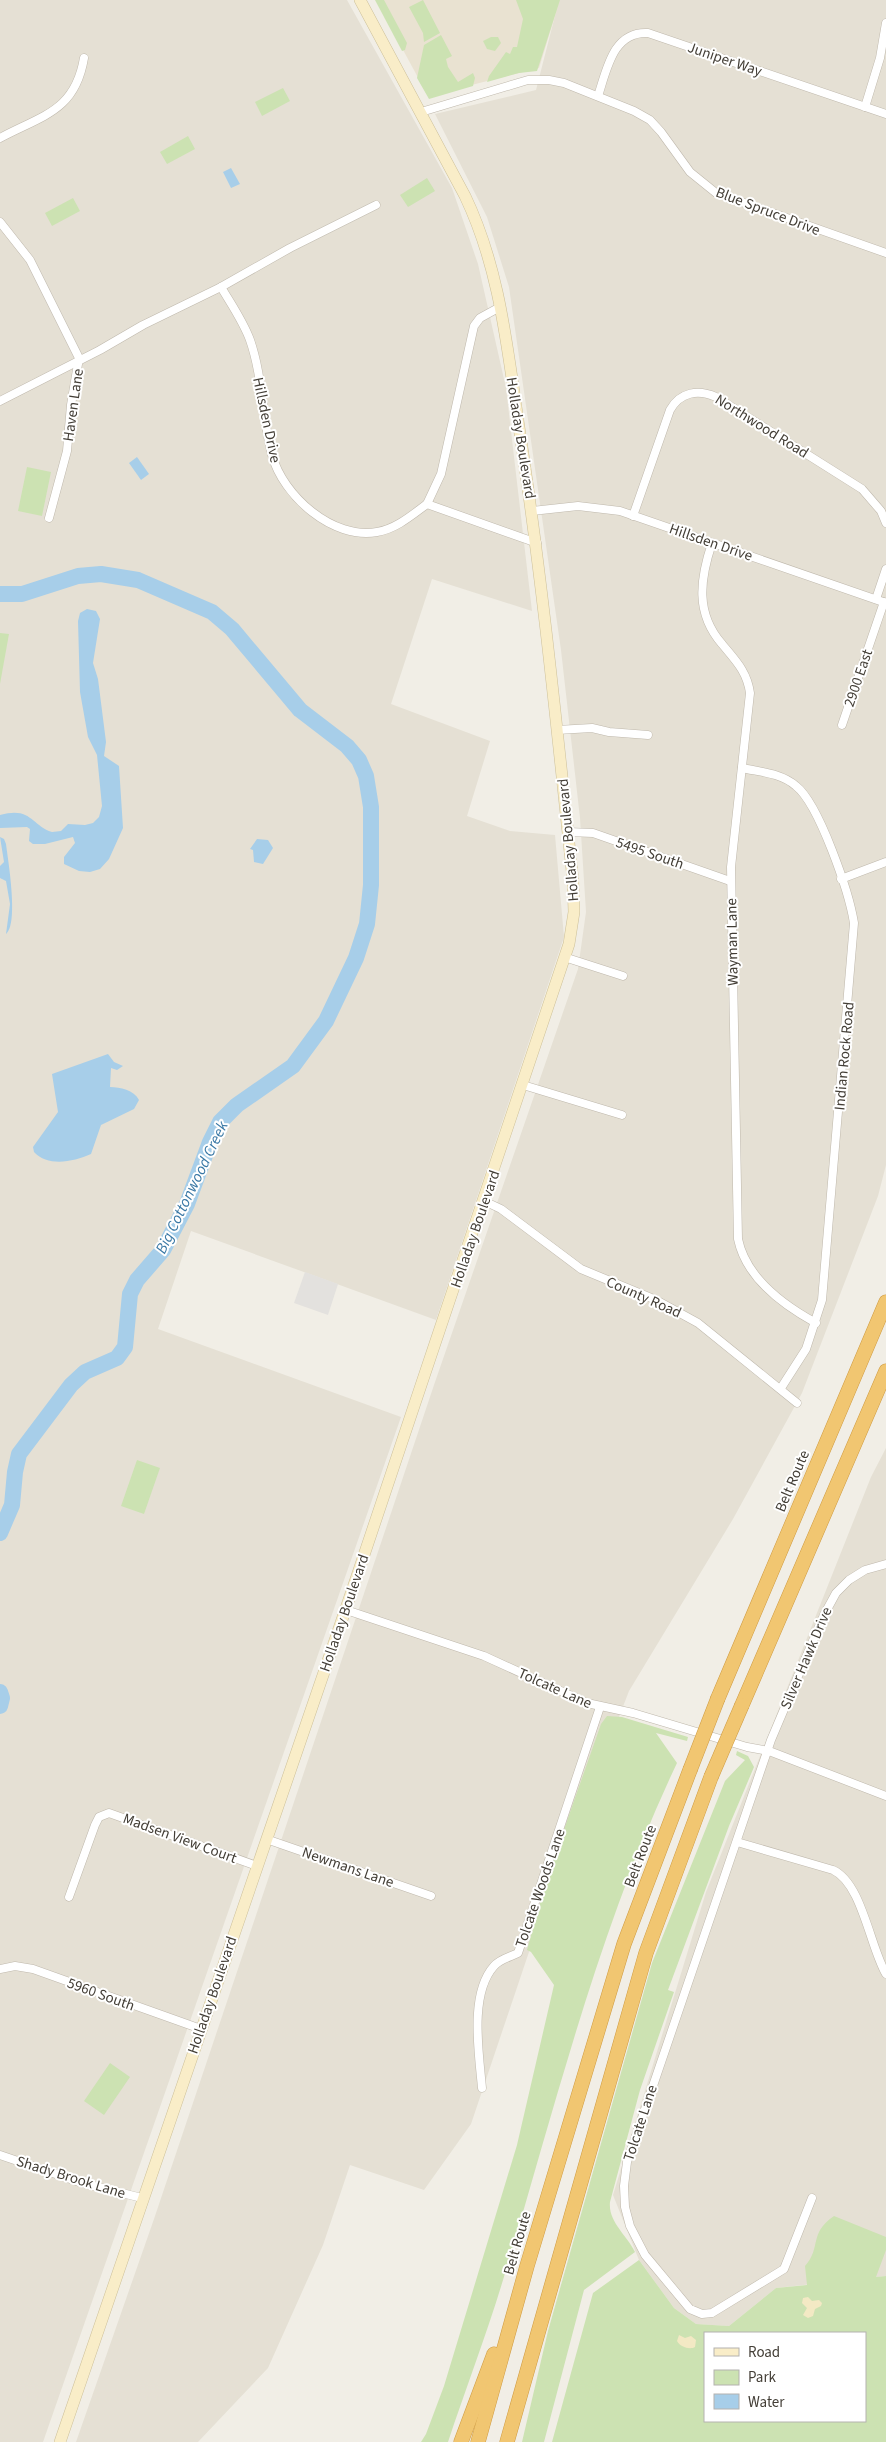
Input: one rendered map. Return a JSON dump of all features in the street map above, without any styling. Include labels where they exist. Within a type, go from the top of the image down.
[{"type":"highway","name":"Belt Route","points":[[478,2442],[527,2266],[624,1944],[718,1698],[886,1302]]},
{"type":"highway","points":[[507,2442],[646,1953],[711,1777],[886,1371]]},
{"type":"highway","points":[[461,2442],[527,2266]]},
{"type":"main road","name":"Holladay Boulevard","points":[[60,2442],[142,2198],[346,1610],[523,1085],[564,957],[571,933],[574,912],[573,881],[537,543],[500,306],[490,261],[480,230],[421,112],[360,0]]},
{"type":"street","points":[[865,107],[880,58],[886,23]]},
{"type":"street","name":"Juniper Way","points":[[598,96],[617,45],[631,35],[648,33],[886,114]]},
{"type":"street","points":[[0,138],[64,103],[76,87],[84,58]]},
{"type":"street","name":"Blue Spruce Drive","points":[[421,112],[535,80],[564,83],[634,111],[650,120],[696,178],[716,193],[886,254]]},
{"type":"street","points":[[0,400],[376,205]]},
{"type":"street","name":"Haven Lane","points":[[0,222],[30,260],[80,358],[71,404],[67,451],[48,518]]},
{"type":"street","name":"Hillsden Drive","points":[[221,287],[250,341],[272,457],[280,475],[293,494],[326,521],[345,529],[362,532],[377,532],[388,529],[427,504]]},
{"type":"street","points":[[500,306],[480,318],[474,326],[441,474],[427,504],[537,543]]},
{"type":"street","name":"Northwood Road","points":[[633,516],[670,410],[680,398],[696,392],[716,397],[862,489],[882,511],[886,523]]},
{"type":"street","name":"Hillsden Drive","points":[[532,511],[589,506],[610,509],[882,601]]},
{"type":"street","name":"Wayman Lane","points":[[712,542],[701,580],[703,609],[715,634],[744,671],[750,693],[730,880],[738,1239],[746,1263],[755,1276],[791,1308],[816,1324]]},
{"type":"street","points":[[882,601],[886,569]]},
{"type":"street","name":"2900 East","points":[[842,725],[882,601]]},
{"type":"street","points":[[557,730],[592,728],[609,732],[648,735]]},
{"type":"street","name":"Indian Rock Road","points":[[742,768],[782,777],[802,791],[817,816],[853,915],[854,938],[822,1300],[816,1324],[806,1349],[781,1388]]},
{"type":"street","name":"5495 South","points":[[568,832],[593,834],[730,880]]},
{"type":"street","points":[[841,879],[886,862]]},
{"type":"street","points":[[564,957],[623,976]]},
{"type":"street","points":[[523,1085],[622,1116]]},
{"type":"street","name":"County Road","points":[[484,1201],[501,1209],[582,1269],[656,1300],[698,1323],[781,1388],[797,1404]]},
{"type":"street","name":"Silver Hawk Drive","points":[[769,1752],[771,1740],[831,1600],[842,1587],[857,1575],[874,1566],[886,1564]]},
{"type":"street","name":"Tolcate Lane","points":[[346,1610],[484,1656],[572,1698],[600,1707],[633,1713],[769,1752],[886,1796]]},
{"type":"street","name":"Tolcate Woods Lane","points":[[482,2088],[478,2022],[482,1993],[494,1966],[518,1954],[600,1707]]},
{"type":"street","name":"Tolcate Lane","points":[[769,1752],[695,1958],[627,2162],[624,2186],[626,2212],[634,2235],[653,2266],[690,2309],[698,2313],[707,2314],[784,2269],[812,2198]]},
{"type":"street","name":"Madsen View Court","points":[[70,1897],[95,1825],[99,1817],[109,1813],[257,1866]]},
{"type":"street","name":"Newmans Lane","points":[[266,1839],[431,1896]]},
{"type":"street","points":[[738,1842],[833,1870],[844,1878],[855,1894],[886,1974]]},
{"type":"street","name":"5960 South","points":[[0,1970],[15,1966],[33,1969],[201,2029]]},
{"type":"street","name":"Shady Brook Lane","points":[[0,2155],[82,2183],[142,2198]]},
{"type":"shaded area","points":[[0,0],[347,0],[452,188],[478,264],[506,388],[532,611],[432,579],[391,704],[490,741],[467,816],[510,831],[555,835],[564,937],[436,1320],[191,1231],[158,1329],[401,1417],[43,2442],[0,2442]]},
{"type":"shaded area","points":[[376,0],[560,0],[539,68],[428,96]]},
{"type":"shaded area","points":[[559,0],[886,0],[886,1165],[878,1196],[802,1393],[733,1519],[629,1691],[533,1940],[471,2124],[424,2190],[350,2165],[323,2245],[268,2368],[198,2442],[76,2442],[154,2219],[434,1385],[578,969],[586,912],[580,818],[561,650],[509,287],[487,217],[435,114],[536,90]]},
{"type":"shaded area","points":[[305,1272],[338,1284],[328,1315],[294,1303]]},
{"type":"shaded area","points":[[886,1448],[886,2276],[776,2288],[729,2326],[696,2324],[674,2308],[639,2260],[613,2195],[706,1892],[871,1477]]},
{"type":"green space","points":[[375,0],[384,0],[407,43],[405,50],[402,51]]},
{"type":"green space","points":[[423,0],[440,33],[424,42],[423,33],[409,7]]},
{"type":"green space","points":[[516,0],[560,0],[537,71],[519,73],[487,82],[489,76],[506,52],[510,54],[513,47],[517,47],[523,19]]},
{"type":"green space","points":[[441,35],[452,56],[446,59],[448,67],[458,82],[473,73],[475,78],[473,86],[429,99],[417,78],[424,45]]},
{"type":"green space","points":[[491,37],[498,37],[501,43],[495,51],[487,49],[483,41]]},
{"type":"green space","points":[[283,88],[290,101],[262,116],[255,102]]},
{"type":"green space","points":[[188,136],[195,149],[167,164],[160,152]]},
{"type":"green space","points":[[427,178],[435,191],[408,207],[400,195]]},
{"type":"green space","points":[[73,198],[80,211],[52,226],[45,213]]},
{"type":"green space","points":[[27,467],[51,472],[42,516],[18,511]]},
{"type":"green space","points":[[0,633],[9,634],[0,684]]},
{"type":"green space","points":[[137,1460],[160,1468],[144,1514],[121,1506]]},
{"type":"green space","points":[[607,1716],[622,1717],[688,1737],[687,1741],[656,1733],[677,1763],[625,1887],[603,1950],[562,2077],[499,2292],[448,2442],[421,2442],[426,2434],[444,2386],[517,2145],[554,1985],[531,1952],[527,1950],[562,1836],[601,1724]]},
{"type":"green space","points":[[737,1751],[748,1756],[754,1767],[729,1826],[668,1990],[674,1992],[640,2090],[610,2202],[610,2209],[615,2222],[635,2252],[584,2290],[544,2442],[522,2442],[548,2331],[652,1963],[725,1781],[745,1760],[736,1755]]},
{"type":"green space","points":[[110,2063],[130,2077],[104,2115],[84,2101]]},
{"type":"green space","points":[[834,2216],[886,2237],[886,2250],[876,2277],[886,2276],[886,2442],[552,2442],[593,2293],[639,2260],[674,2308],[696,2324],[729,2326],[776,2288],[807,2285],[805,2266],[813,2253],[821,2229]]},
{"type":"sand","points":[[808,2297],[812,2301],[819,2300],[822,2303],[821,2306],[815,2309],[813,2316],[808,2318],[803,2315],[807,2308],[802,2303],[803,2298]]},
{"type":"sand","points":[[679,2335],[685,2338],[691,2336],[696,2340],[695,2347],[688,2348],[680,2345],[677,2341]]},
{"type":"water","points":[[231,168],[240,184],[231,188],[223,172]]},
{"type":"water","points":[[137,457],[149,474],[141,480],[129,463]]},
{"type":"water","points":[[87,609],[96,611],[100,619],[93,663],[98,679],[106,742],[104,756],[119,766],[123,828],[109,859],[100,869],[90,872],[79,871],[64,864],[64,857],[75,843],[73,837],[45,844],[33,844],[29,841],[30,829],[27,827],[0,828],[0,815],[10,813],[25,815],[52,832],[61,831],[68,824],[85,825],[93,823],[99,817],[102,806],[97,755],[88,737],[80,692],[78,621],[80,613]]},
{"type":"water","points":[[0,837],[4,839],[6,844],[12,891],[12,918],[10,928],[6,934],[10,904],[6,881],[0,878],[0,866],[4,862]]},
{"type":"water","points":[[257,839],[268,840],[273,848],[263,864],[254,862],[253,850],[250,849]]},
{"type":"water","points":[[108,1054],[114,1062],[123,1066],[117,1070],[111,1068],[110,1087],[122,1088],[134,1094],[139,1100],[134,1109],[101,1125],[91,1154],[61,1162],[46,1160],[40,1157],[34,1152],[33,1147],[58,1112],[52,1074]]},
{"type":"waterway","name":"Big Cottonwood Creek","points":[[0,594],[22,594],[78,576],[101,574],[138,580],[212,612],[232,629],[300,710],[347,746],[359,760],[366,776],[371,807],[371,885],[367,924],[356,958],[326,1021],[293,1066],[237,1105],[220,1122],[210,1142],[187,1204],[163,1250],[137,1280],[130,1294],[125,1347],[117,1358],[85,1372],[71,1385],[19,1454],[15,1472],[12,1505],[0,1533]]},
{"type":"waterway","name":"Big Cottonwood Creek","points":[[0,1692],[2,1698],[0,1706]]}]
